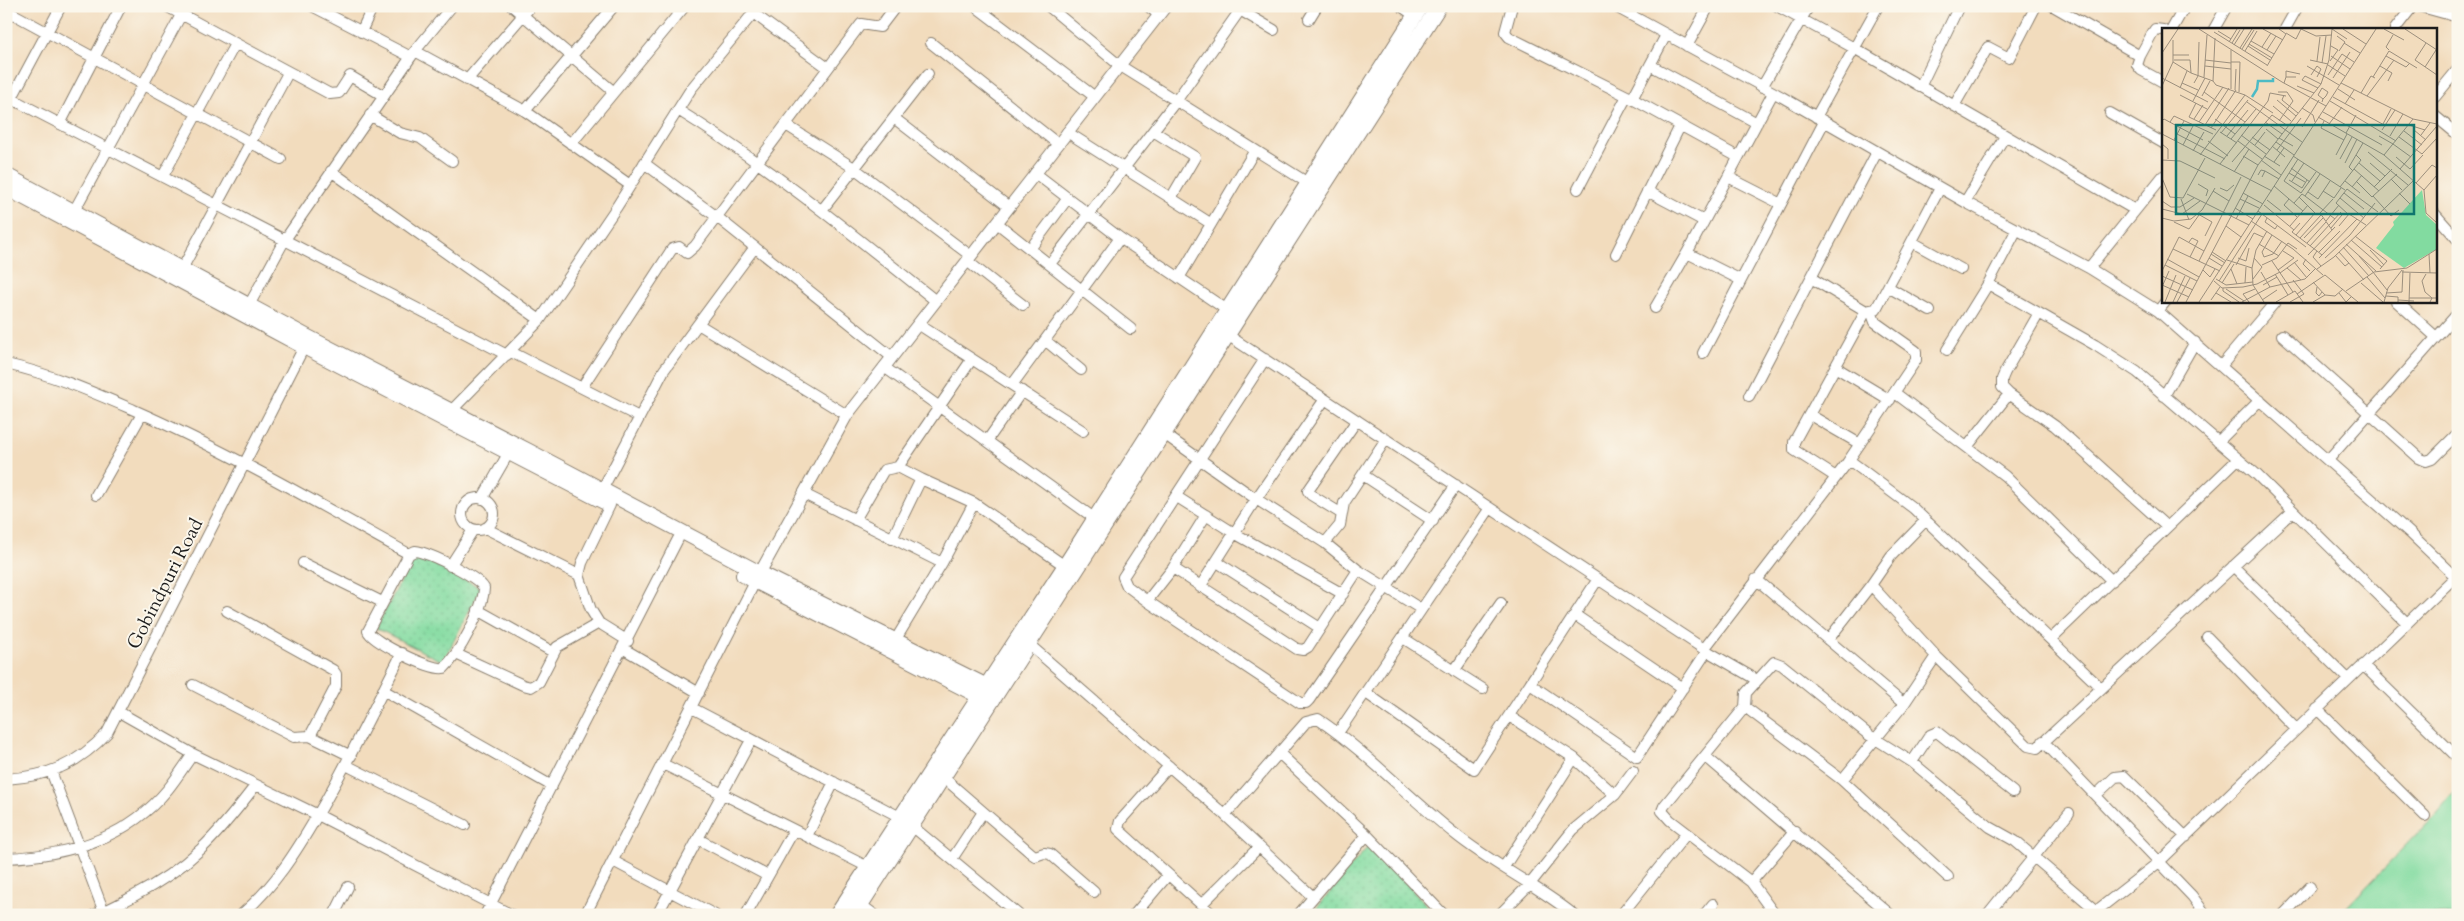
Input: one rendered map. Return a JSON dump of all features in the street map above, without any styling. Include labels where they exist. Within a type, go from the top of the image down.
[{"type":"main road","points":[[1023,640],[1094,518],[1222,331],[1439,6]]},
{"type":"main road","points":[[837,915],[855,905],[1023,640],[1164,434],[1222,331],[1227,310],[1418,11]]},
{"type":"main road","points":[[6,175],[182,269],[304,347],[508,454],[678,540],[896,639],[989,693]]},
{"type":"main road","points":[[6,188],[451,411],[602,490],[758,577],[989,693]]},
{"type":"main road","points":[[855,905],[868,867],[944,778],[989,693]]},
{"type":"street","points":[[6,110],[61,6]]},
{"type":"street","points":[[60,124],[121,6]]},
{"type":"street","points":[[166,6],[330,94],[339,93],[347,79],[350,76],[355,76],[384,96]]},
{"type":"street","points":[[312,6],[360,32],[413,54],[467,80],[525,112],[630,185]]},
{"type":"street","points":[[360,32],[373,6]]},
{"type":"street","points":[[247,310],[284,241],[331,171],[413,54],[452,6]]},
{"type":"street","points":[[512,6],[614,92]]},
{"type":"street","points":[[467,80],[531,6]]},
{"type":"street","points":[[525,112],[614,6]]},
{"type":"street","points":[[571,144],[685,6]]},
{"type":"street","points":[[582,387],[672,249],[676,246],[687,253],[689,252],[861,24],[880,27],[896,6]]},
{"type":"street","points":[[975,6],[1095,97]]},
{"type":"street","points":[[1048,6],[1119,66],[1308,183]]},
{"type":"street","points":[[585,915],[758,577],[847,415],[1162,11],[1148,6]]},
{"type":"street","points":[[1309,19],[1318,6]]},
{"type":"street","points":[[1401,6],[1418,11]]},
{"type":"street","points":[[1512,6],[1505,32],[1509,37],[1630,98],[1738,157]]},
{"type":"street","points":[[1614,6],[1630,10],[1666,35],[1773,92],[1965,202],[2089,268],[2158,311],[2222,365],[2410,533],[2457,578],[2363,665],[2159,862],[2094,912],[2034,857],[2014,841],[1990,827],[1912,762],[1876,738],[1778,663],[1771,664],[1746,693],[1745,707],[1664,806],[1662,811],[1687,833],[1751,882],[1775,915]]},
{"type":"street","points":[[1687,46],[1709,6]]},
{"type":"street","points":[[1777,6],[1854,48],[2135,210]]},
{"type":"street","points":[[1762,87],[1809,6]]},
{"type":"street","points":[[1703,353],[1781,204],[1854,48],[1878,6]]},
{"type":"street","points":[[1920,87],[1959,6]]},
{"type":"street","points":[[1954,106],[1988,47],[2009,58],[2036,6]]},
{"type":"street","points":[[2053,6],[2140,56]]},
{"type":"street","points":[[2170,6],[2184,9],[2173,28]]},
{"type":"street","points":[[2215,28],[2228,6]]},
{"type":"street","points":[[2287,28],[2298,6]]},
{"type":"street","points":[[2396,28],[2413,6]]},
{"type":"street","points":[[2418,6],[2458,17]]},
{"type":"street","points":[[1050,264],[1090,215],[1176,101],[1239,8],[1274,30]]},
{"type":"street","points":[[6,10],[281,159]]},
{"type":"street","points":[[451,411],[540,320],[691,89],[756,10],[828,68]]},
{"type":"street","points":[[74,210],[181,15]]},
{"type":"street","points":[[2162,30],[2155,29],[2153,32],[2140,56],[2138,68],[2162,81]]},
{"type":"street","points":[[1578,189],[1666,35]]},
{"type":"street","points":[[931,43],[1058,144]]},
{"type":"street","points":[[163,176],[235,44]]},
{"type":"street","points":[[1650,65],[1756,123]]},
{"type":"street","points":[[2436,96],[2458,69]]},
{"type":"street","points":[[182,269],[252,143],[288,73]]},
{"type":"street","points":[[822,210],[928,74]]},
{"type":"street","points":[[1655,308],[1773,92]]},
{"type":"street","points":[[12,99],[163,176],[284,241],[509,353],[582,387],[639,417]]},
{"type":"street","points":[[678,110],[758,163],[822,210],[936,301]]},
{"type":"street","points":[[2110,113],[2162,142]]},
{"type":"street","points":[[370,115],[400,133],[420,138],[452,161]]},
{"type":"street","points":[[2436,117],[2458,135]]},
{"type":"street","points":[[894,118],[1009,207]]},
{"type":"street","points":[[786,125],[854,168],[969,258],[1024,304]]},
{"type":"street","points":[[1616,254],[1680,126]]},
{"type":"street","points":[[1153,131],[1195,157],[1170,198]]},
{"type":"street","points":[[1067,132],[1210,222]]},
{"type":"street","points":[[1965,202],[2005,136]]},
{"type":"street","points":[[1179,278],[1210,222],[1255,150]]},
{"type":"street","points":[[1749,396],[1877,152]]},
{"type":"street","points":[[644,163],[717,216],[892,356]]},
{"type":"street","points":[[331,171],[540,320]]},
{"type":"street","points":[[1035,173],[1120,238],[1227,310]]},
{"type":"street","points":[[1728,177],[1781,204]]},
{"type":"street","points":[[2089,268],[2162,177]]},
{"type":"street","points":[[1836,477],[1794,450],[1794,442],[1834,367],[1869,312],[1876,309],[1940,188]]},
{"type":"street","points":[[1647,191],[1704,221]]},
{"type":"street","points":[[1030,249],[1068,198]]},
{"type":"street","points":[[2436,215],[2458,240]]},
{"type":"street","points":[[996,223],[1084,289],[1131,329]]},
{"type":"street","points":[[1947,350],[1988,284],[2017,229]]},
{"type":"street","points":[[1012,385],[1120,238]]},
{"type":"street","points":[[1912,242],[1961,269]]},
{"type":"street","points":[[602,490],[664,370],[755,246]]},
{"type":"street","points":[[1687,252],[1741,280]]},
{"type":"street","points":[[1530,684],[1638,757],[1683,688],[1705,650],[1756,579],[1849,460],[1916,360],[1916,351],[1875,322],[1869,312],[1811,278]]},
{"type":"street","points":[[1988,284],[2128,366],[2238,459],[2408,623]]},
{"type":"street","points":[[1888,287],[1930,311]]},
{"type":"street","points":[[2158,311],[2165,302]]},
{"type":"street","points":[[2222,365],[2275,302]]},
{"type":"street","points":[[2397,302],[2436,337]]},
{"type":"street","points":[[2039,313],[2002,379],[2002,387],[2055,426],[2167,528]]},
{"type":"street","points":[[2328,460],[2458,313]]},
{"type":"street","points":[[698,324],[847,415]]},
{"type":"street","points":[[918,324],[1083,431]]},
{"type":"street","points":[[1222,331],[1705,650],[1756,680]]},
{"type":"street","points":[[2282,335],[2419,458],[2426,461],[2432,459],[2458,433]]},
{"type":"street","points":[[1046,341],[1081,370]]},
{"type":"street","points":[[2164,396],[2195,342]]},
{"type":"street","name":"Gobindpuri Road","points":[[6,779],[31,777],[74,762],[91,750],[107,733],[304,347]]},
{"type":"street","points":[[898,468],[972,359]]},
{"type":"street","points":[[1265,359],[1200,458],[1177,497],[1123,577],[1127,586],[1147,601],[1300,703],[1306,704],[1456,486]]},
{"type":"street","points":[[6,364],[65,380],[142,414],[245,463],[409,554]]},
{"type":"street","points":[[884,367],[941,406],[1094,518]]},
{"type":"street","points":[[1834,367],[1893,396],[2006,476],[2112,581]]},
{"type":"street","points":[[987,441],[1022,392]]},
{"type":"street","points":[[1967,447],[2009,394]]},
{"type":"street","points":[[1200,587],[1256,499],[1325,399]]},
{"type":"street","points":[[2218,442],[2260,400]]},
{"type":"street","points":[[96,495],[142,414]]},
{"type":"street","points":[[1810,415],[1860,444]]},
{"type":"street","points":[[1342,514],[1311,495],[1308,490],[1357,420]]},
{"type":"street","points":[[1164,434],[1256,499],[1325,543],[1358,570],[1421,609]]},
{"type":"street","points":[[1325,543],[1340,525],[1344,503],[1386,439]]},
{"type":"street","points":[[482,499],[508,454]]},
{"type":"street","points":[[2051,639],[2238,459]]},
{"type":"street","points":[[1849,460],[1914,508],[2102,688]]},
{"type":"street","points":[[855,520],[880,474],[888,468],[898,468],[974,503],[1065,566]]},
{"type":"street","points":[[1362,476],[1432,521]]},
{"type":"street","points":[[892,539],[921,479]]},
{"type":"street","points":[[804,494],[942,563]]},
{"type":"street","points":[[1177,497],[1234,533],[1343,594]]},
{"type":"street","points":[[473,530],[463,522],[462,510],[470,500],[482,499],[492,507],[493,519],[485,528]]},
{"type":"street","points":[[896,639],[942,563],[974,503]]},
{"type":"street","points":[[610,505],[578,575],[591,610],[599,623],[626,645],[699,693]]},
{"type":"street","points":[[1338,733],[1490,508]]},
{"type":"street","points":[[1871,585],[1936,656],[2028,746],[2037,748],[2293,511]]},
{"type":"street","points":[[1147,601],[1173,568],[1206,515]]},
{"type":"street","points":[[1828,640],[1891,556],[1926,520]]},
{"type":"street","points":[[450,566],[473,530],[485,528],[578,575]]},
{"type":"street","points":[[485,915],[626,645],[678,540]]},
{"type":"street","points":[[416,551],[422,552],[481,582],[484,588],[478,610],[456,654],[447,665],[440,669],[402,653],[370,635],[368,627],[409,554],[416,551]]},
{"type":"street","points":[[303,562],[382,602]]},
{"type":"street","points":[[1217,562],[1320,628]]},
{"type":"street","points":[[2233,566],[2348,680]]},
{"type":"street","points":[[1173,568],[1297,649],[1303,650],[1308,647],[1358,570]]},
{"type":"street","points":[[1366,693],[1474,769],[1598,579]]},
{"type":"street","points":[[1756,579],[1904,704]]},
{"type":"street","points":[[1454,671],[1501,604]]},
{"type":"street","points":[[478,610],[553,652]]},
{"type":"street","points":[[227,611],[333,670],[336,674],[336,686],[310,736]]},
{"type":"street","points":[[1575,614],[1683,688]]},
{"type":"street","points":[[456,654],[523,686],[531,687],[539,682],[553,652],[563,643],[599,623]]},
{"type":"street","points":[[2207,637],[2296,729]]},
{"type":"street","points":[[1403,638],[1483,689]]},
{"type":"street","points":[[1023,640],[1225,815],[1313,897]]},
{"type":"street","points":[[241,915],[275,882],[294,855],[349,761],[402,653]]},
{"type":"street","points":[[1842,780],[1904,704],[1936,656]]},
{"type":"street","points":[[2363,665],[2458,758]]},
{"type":"street","points":[[193,685],[294,737],[310,736],[349,761],[466,825]]},
{"type":"street","points":[[383,690],[552,786]]},
{"type":"street","points":[[1745,707],[1842,780],[1948,877]]},
{"type":"street","points":[[692,708],[906,822],[1019,915]]},
{"type":"street","points":[[2317,709],[2425,816]]},
{"type":"street","points":[[119,712],[193,754],[255,786],[318,815],[512,915]]},
{"type":"street","points":[[1509,716],[1574,758],[1616,795]]},
{"type":"street","points":[[1225,815],[1310,720],[1318,720],[1338,733],[1400,784],[1456,835],[1574,915]]},
{"type":"street","points":[[1912,762],[1930,735],[1937,732],[2013,792]]},
{"type":"street","points":[[657,915],[751,740]]},
{"type":"street","points":[[2043,741],[2159,862],[2206,915]]},
{"type":"street","points":[[1279,753],[1367,835],[1444,915]]},
{"type":"street","points":[[6,858],[39,857],[79,848],[107,836],[132,821],[153,804],[167,790],[193,754]]},
{"type":"street","points":[[1705,756],[1891,915]]},
{"type":"street","points":[[1504,867],[1574,758]]},
{"type":"street","points":[[662,764],[868,867]]},
{"type":"street","points":[[1169,766],[1120,821],[1118,829],[1213,915]]},
{"type":"street","points":[[51,771],[101,914],[152,887],[182,868],[223,827],[255,786]]},
{"type":"street","points":[[1499,915],[1530,884],[1573,830],[1616,795],[1633,771]]},
{"type":"street","points":[[2096,795],[2115,777],[2124,776],[2186,837]]},
{"type":"street","points":[[944,778],[1032,854],[1035,856],[1044,853],[1050,854],[1094,892]]},
{"type":"street","points":[[807,836],[834,782]]},
{"type":"street","points":[[952,859],[983,812]]},
{"type":"street","points":[[1987,915],[2069,814]]},
{"type":"street","points":[[746,915],[794,830]]},
{"type":"street","points":[[1751,882],[1795,831]]},
{"type":"street","points":[[1621,915],[1687,833]]},
{"type":"street","points":[[1298,915],[1367,835]]},
{"type":"street","points":[[698,839],[768,876]]},
{"type":"street","points":[[1202,904],[1259,847]]},
{"type":"street","points":[[613,861],[715,915]]},
{"type":"street","points":[[1134,915],[1168,875]]},
{"type":"street","points":[[334,915],[348,887]]},
{"type":"street","points":[[2283,915],[2310,887]]},
{"type":"street","points":[[1704,915],[1713,904]]},
{"type":"street","points":[[855,905],[875,915]]},
{"type":"green space","points":[[415,554],[481,588],[443,662],[376,628]]},
{"type":"green space","points":[[2458,788],[2458,915],[2339,915],[2436,815]]},
{"type":"green space","points":[[1370,844],[1436,915],[1311,915]]}]
